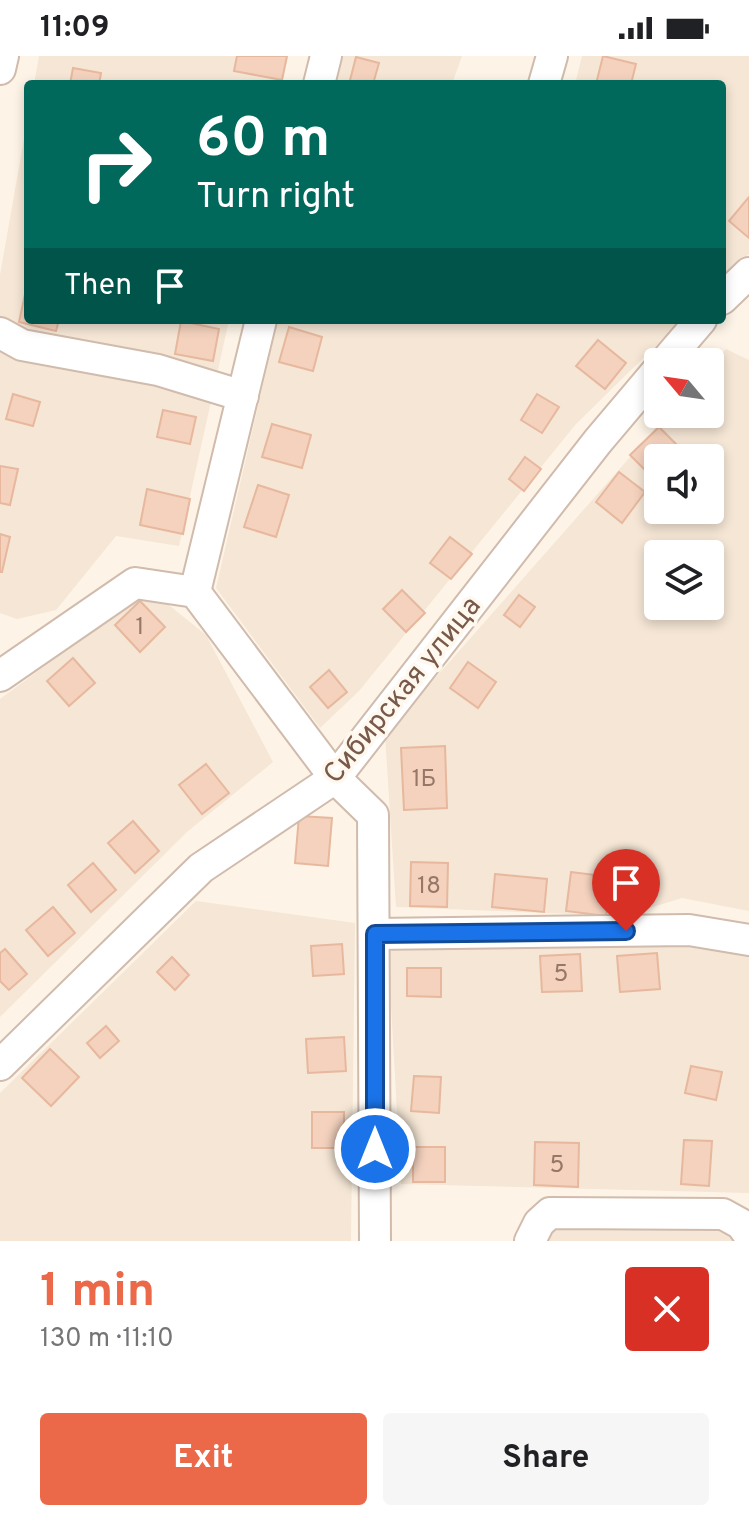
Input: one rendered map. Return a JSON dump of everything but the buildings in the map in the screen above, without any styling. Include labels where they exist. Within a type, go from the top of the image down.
[{"type":"street","points":[[0,69],[3,56]]},
{"type":"street","points":[[320,80],[326,56]]},
{"type":"street","points":[[545,80],[552,56]]},
{"type":"street","points":[[726,295],[749,273]]},
{"type":"street","points":[[195,592],[260,324]]},
{"type":"street","points":[[677,348],[698,324]]},
{"type":"street","points":[[0,333],[22,345],[158,370],[243,396]]},
{"type":"street","name":"Сибирская улица","points":[[0,1065],[201,868],[335,778],[644,387]]},
{"type":"street","points":[[0,676],[135,583],[195,592],[335,778],[373,815],[375,1241]]},
{"type":"street","points":[[375,934],[689,930],[749,940]]},
{"type":"street","points":[[530,1241],[539,1223],[550,1213],[723,1214],[741,1224],[749,1235]]},
{"type":"shaded area","points":[[39,56],[288,56],[283,80],[35,80]]},
{"type":"shaded area","points":[[340,56],[462,56],[453,80],[334,80]]},
{"type":"shaded area","points":[[582,56],[749,56],[749,254],[726,276],[726,80],[576,80]]},
{"type":"shaded area","points":[[24,139],[24,324],[228,324],[179,546],[116,536],[56,610],[17,619],[0,613],[0,275]]},
{"type":"shaded area","points":[[277,324],[678,324],[653,348],[644,348],[644,357],[576,424],[359,691],[320,728],[216,588]]},
{"type":"shaded area","points":[[726,349],[749,360],[749,911],[682,898],[624,916],[396,907],[385,735],[656,428],[724,428],[724,351]]},
{"type":"shaded area","points":[[149,589],[206,635],[273,762],[187,832],[0,1017],[0,699]]},
{"type":"shaded area","points":[[196,901],[355,923],[351,1241],[0,1241],[0,1093]]},
{"type":"shaded area","points":[[657,944],[749,953],[749,1193],[401,1184],[388,951]]},
{"type":"shaded area","points":[[543,1223],[733,1229],[734,1241],[543,1241]]},
{"type":"route","points":[[375,1149],[375,934],[626,931]]}]
